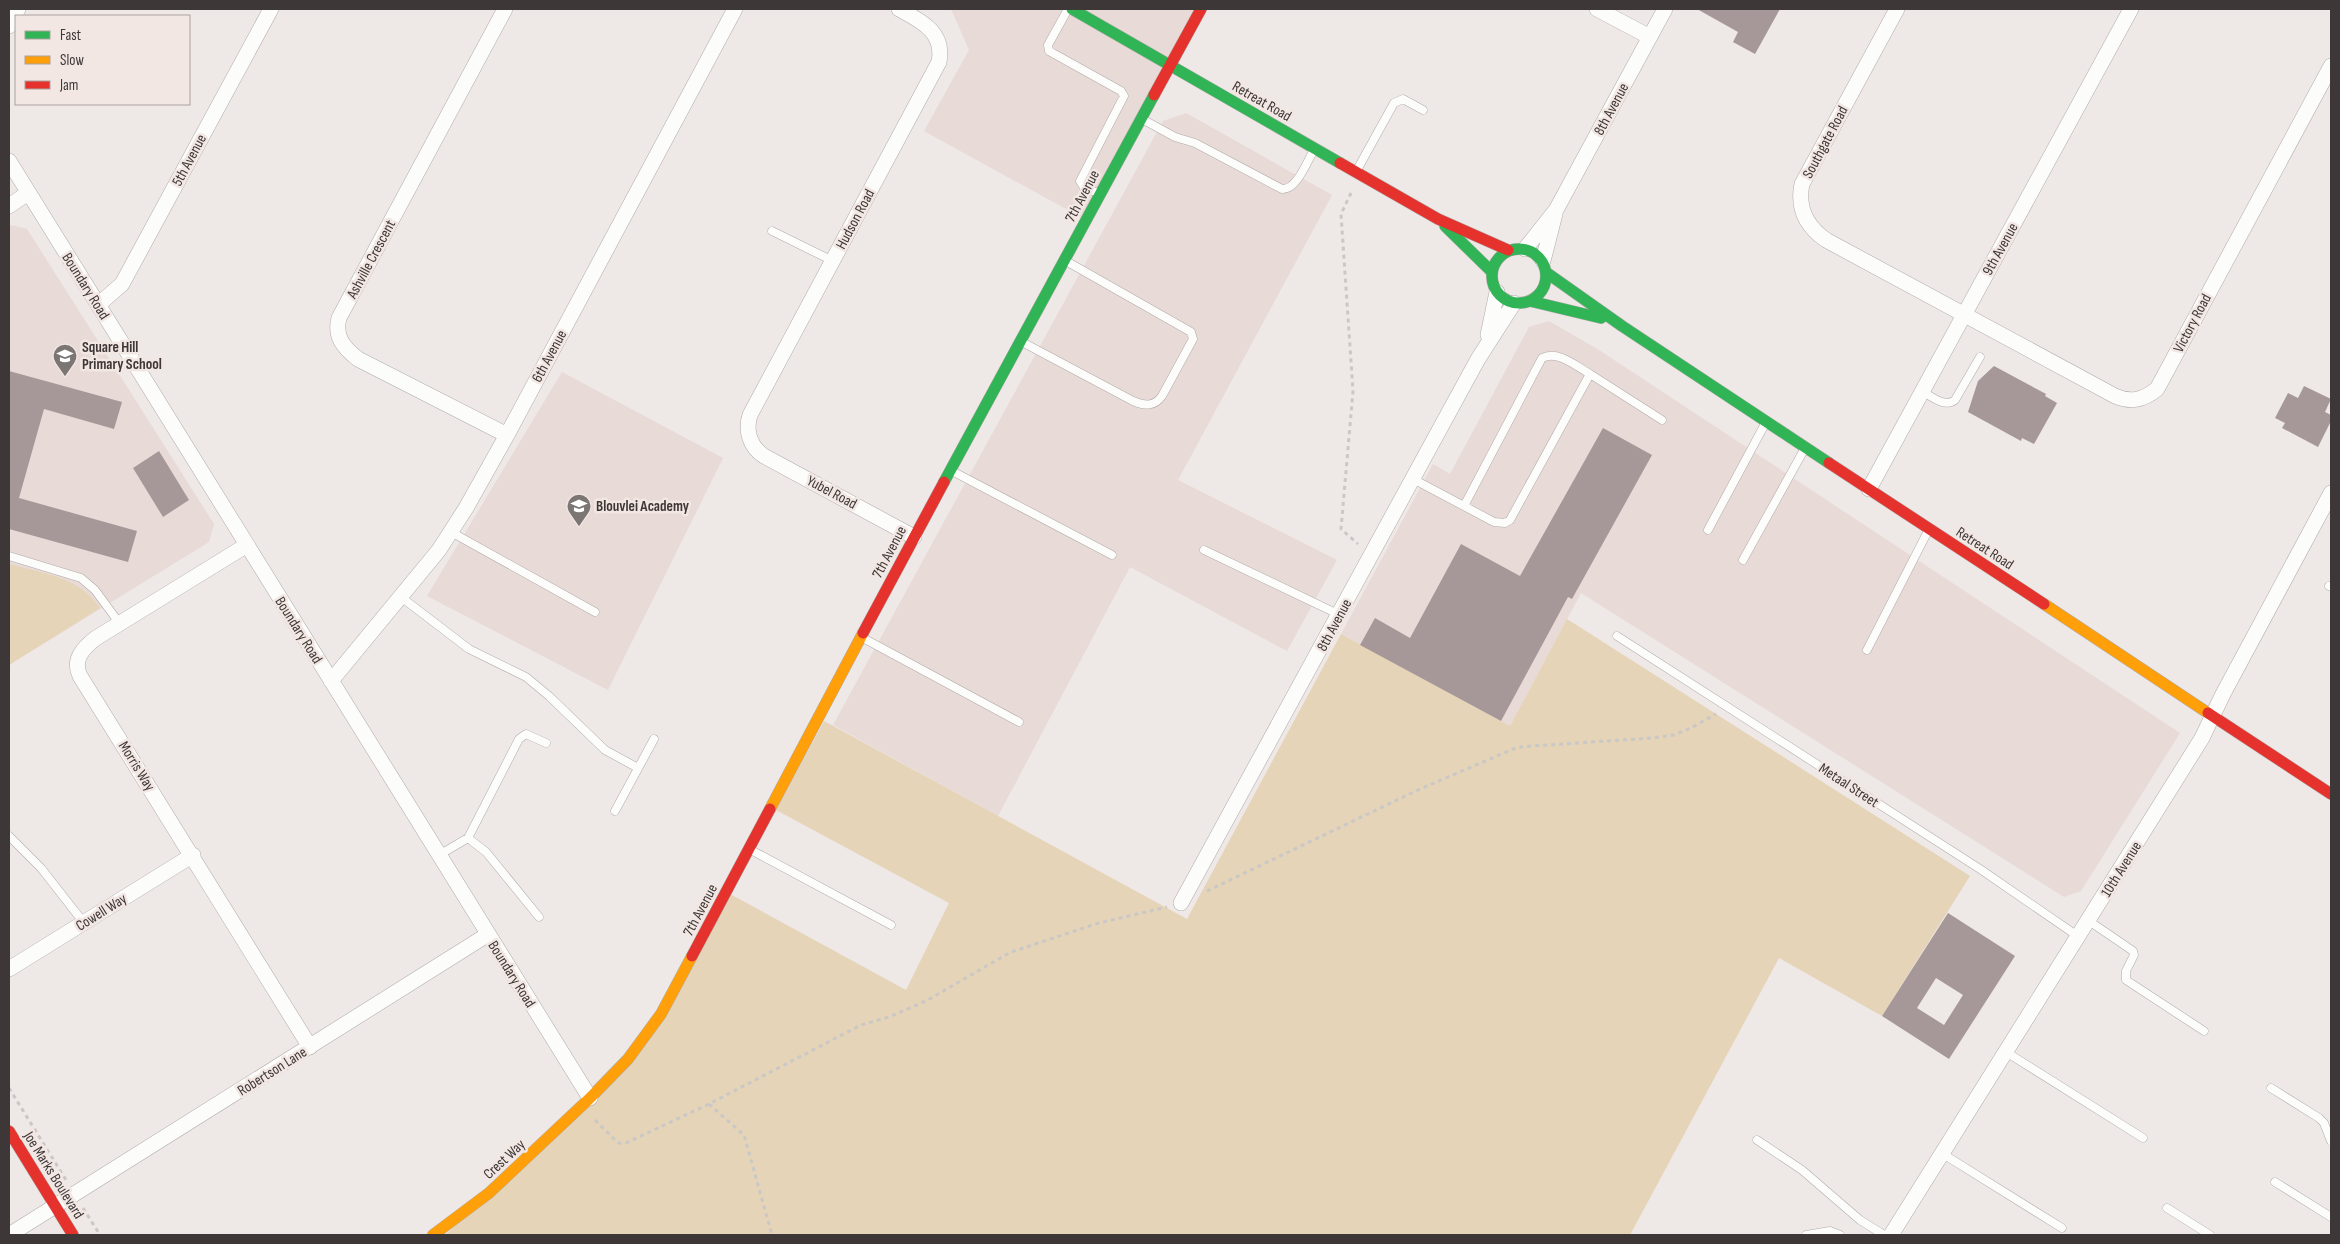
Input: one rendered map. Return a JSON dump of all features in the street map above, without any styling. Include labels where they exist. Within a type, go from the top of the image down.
[{"type":"main road","name":"Retreat Road","points":[[1070,9],[1438,219],[1508,250]]},
{"type":"main road","name":"7th Avenue","points":[[590,1098],[628,1059],[660,1014],[950,470],[1201,9]]},
{"type":"main road","name":"Retreat Road","points":[[1438,219],[1492,272]]},
{"type":"main road","points":[[1525,249],[1535,253],[1545,267],[1543,290],[1530,302],[1514,303],[1504,299],[1497,292],[1492,272],[1499,257],[1508,250],[1525,249]]},
{"type":"main road","name":"Retreat Road","points":[[1545,267],[1622,326],[2331,794]]},
{"type":"main road","name":"Retreat Road","points":[[1530,302],[1578,311],[1622,326]]},
{"type":"main road","name":"Crest Way","points":[[433,1235],[489,1193],[590,1098]]},
{"type":"main road","name":"Joe Marks Boulevard","points":[[9,1131],[73,1235]]},
{"type":"street","points":[[9,26],[18,9]]},
{"type":"street","name":"5th Avenue","points":[[98,305],[122,284],[271,9]]},
{"type":"street","name":"Ashville Crescent","points":[[506,9],[344,310],[337,330],[343,346],[358,358],[507,435]]},
{"type":"street","name":"6th Avenue","points":[[331,681],[439,550],[451,532],[507,435],[735,9]]},
{"type":"street","name":"Hudson Road","points":[[753,444],[748,432],[750,415],[939,62],[940,48],[933,30],[899,9]]},
{"type":"street","points":[[1598,9],[1650,37]]},
{"type":"street","name":"8th Avenue","points":[[1525,249],[1556,210],[1665,9]]},
{"type":"street","name":"Southgate Road","points":[[1897,9],[1806,176],[1800,194],[1800,204],[1808,224],[1826,240],[1964,314]]},
{"type":"street","name":"9th Avenue","points":[[1870,488],[2131,9]]},
{"type":"street","name":"Victory Road","points":[[1964,314],[2115,396],[2131,400],[2149,395],[2157,389],[2162,380],[2331,66]]},
{"type":"street","name":"Boundary Road","points":[[9,161],[487,935],[590,1098]]},
{"type":"street","points":[[9,206],[28,193]]},
{"type":"street","name":"8th Avenue","points":[[1545,267],[1556,210]]},
{"type":"street","name":"8th Avenue","points":[[1485,346],[1497,292]]},
{"type":"street","name":"8th Avenue","points":[[1181,903],[1340,615],[1485,346],[1514,303]]},
{"type":"street","name":"Yubel Road","points":[[753,444],[764,456],[914,537]]},
{"type":"street","name":"10th Avenue","points":[[1891,1235],[2202,738],[2331,493]]},
{"type":"street","name":"Morris Way","points":[[247,545],[89,644],[79,655],[78,671],[310,1047]]},
{"type":"street","name":"Cowell Way","points":[[9,969],[193,855]]},
{"type":"street","name":"Robertson Lane","points":[[9,1235],[54,1204],[310,1047],[487,935]]},
{"type":"lane","points":[[1070,9],[1048,45],[1049,51],[1121,91],[1124,96],[1080,181],[1083,186],[1100,195]]},
{"type":"lane","points":[[1356,172],[1394,103],[1404,99],[1423,110]]},
{"type":"lane","points":[[1141,118],[1174,137],[1195,143],[1282,189],[1293,185],[1315,148]]},
{"type":"lane","points":[[772,230],[833,261]]},
{"type":"lane","points":[[1020,341],[1133,401],[1143,405],[1151,405],[1158,402],[1162,396],[1193,339],[1191,332],[1064,260]]},
{"type":"lane","points":[[1464,506],[1542,358],[1547,355],[1559,357],[1590,374],[1662,420]]},
{"type":"lane","points":[[1922,391],[1946,404],[1950,404],[1955,400],[1980,357]]},
{"type":"lane","points":[[1413,479],[1494,522],[1505,523],[1510,520],[1590,374]]},
{"type":"lane","points":[[1708,530],[1767,420]]},
{"type":"lane","points":[[1743,560],[1806,446]]},
{"type":"lane","points":[[950,470],[1112,555]]},
{"type":"lane","points":[[1867,650],[1929,529]]},
{"type":"lane","points":[[451,532],[595,612]]},
{"type":"lane","points":[[1204,550],[1340,615]]},
{"type":"lane","points":[[9,556],[81,578],[95,590],[120,624]]},
{"type":"lane","points":[[401,597],[469,649],[526,677],[549,696],[605,750],[638,768]]},
{"type":"lane","name":"Metaal Street","points":[[1617,636],[1980,869],[2079,937]]},
{"type":"lane","points":[[861,637],[1020,722]]},
{"type":"lane","points":[[439,855],[468,838],[519,739],[526,734],[546,743]]},
{"type":"lane","points":[[615,811],[654,739]]},
{"type":"lane","points":[[9,836],[41,868],[84,923]]},
{"type":"lane","points":[[468,838],[486,852],[539,917]]},
{"type":"lane","points":[[749,849],[891,925]]},
{"type":"lane","points":[[2089,921],[2133,951],[2134,955],[2126,971],[2126,980],[2204,1031]]},
{"type":"lane","points":[[2006,1052],[2143,1138]]},
{"type":"lane","points":[[2271,1088],[2319,1118],[2324,1123],[2331,1141]]},
{"type":"lane","points":[[1757,1140],[1802,1170],[1860,1220],[1884,1235]]},
{"type":"lane","points":[[1943,1154],[2062,1228]]},
{"type":"lane","points":[[2275,1182],[2331,1217]]},
{"type":"lane","points":[[2167,1208],[2210,1235]]},
{"type":"lane","points":[[1806,1235],[1825,1231],[1840,1235]]},
{"type":"path","points":[[1352,191],[1341,214],[1353,391],[1342,529],[1371,556]]},
{"type":"path","points":[[590,1098],[592,1116],[615,1140],[622,1144],[709,1104],[860,1025],[889,1017],[926,1001],[1010,952],[1099,923],[1181,903],[1420,789],[1518,747],[1652,738],[1674,734],[1691,728],[1729,707]]},
{"type":"path","points":[[9,1088],[66,1181]]},
{"type":"path","points":[[709,1104],[744,1136],[772,1235]]},
{"type":"path","points":[[81,1204],[100,1235]]},
{"type":"shaded area","points":[[951,9],[1201,9],[1086,220],[924,131],[969,50]]},
{"type":"shaded area","points":[[1186,113],[1332,195],[1178,480],[1337,560],[1287,651],[1130,567],[998,816],[833,725],[1163,121]]},
{"type":"shaded area","name":"Square Hill Primary School","points":[[11,225],[27,229],[214,524],[209,542],[9,665],[9,227]]},
{"type":"shaded area","points":[[1549,321],[1599,350],[2180,733],[2081,891],[2064,897],[1581,593],[1510,726],[1341,634],[1433,464],[1450,474],[1529,327]]},
{"type":"shaded area","name":"Blouvlei Academy","points":[[562,372],[723,458],[608,690],[427,596]]},
{"type":"shaded area","points":[[9,564],[48,574],[71,583],[82,589],[100,608],[9,665]]},
{"type":"shaded area","points":[[1567,619],[1970,876],[1882,1016],[1779,958],[1630,1235],[445,1235],[621,1072],[730,894],[906,990],[949,903],[776,810],[824,721],[1187,919],[1341,634],[1510,726]]},
{"type":"building","points":[[1697,9],[1780,9],[1755,54],[1733,42],[1738,32]]},
{"type":"building","points":[[1994,366],[2046,394],[2045,396],[2057,403],[2034,444],[2022,438],[2021,441],[1968,412],[1978,381]]},
{"type":"building","points":[[9,371],[122,402],[114,429],[44,409],[19,498],[137,531],[128,562],[9,529]]},
{"type":"building","points":[[2304,386],[2331,399],[2325,412],[2331,415],[2331,421],[2318,447],[2282,428],[2285,423],[2275,418],[2288,393],[2298,398]]},
{"type":"building","points":[[1603,428],[1652,455],[1572,599],[1568,597],[1501,721],[1360,645],[1375,618],[1410,638],[1461,544],[1520,576]]},
{"type":"building","points":[[159,451],[189,500],[163,517],[133,468]]},
{"type":"building","points":[[1948,913],[2015,956],[1949,1059],[1882,1016]],"holes":[[[1936,978],[1963,995],[1944,1025],[1917,1008]]]},
{"type":"traffic: fast","points":[[1072,9],[1340,163]]},
{"type":"traffic: fast","points":[[944,482],[1154,95]]},
{"type":"traffic: fast","points":[[1445,226],[1492,272]]},
{"type":"traffic: fast","points":[[1514,249],[1524,249],[1534,253],[1542,261],[1546,276],[1542,291],[1534,299],[1524,303],[1514,303],[1504,299],[1496,291],[1492,281],[1492,271],[1496,261],[1504,253],[1514,249]]},
{"type":"traffic: fast","points":[[1547,273],[1622,326],[1829,463]]},
{"type":"traffic: fast","points":[[1530,301],[1601,318]]},
{"type":"traffic: slow","points":[[2044,604],[2208,713]]},
{"type":"traffic: slow","points":[[770,809],[863,633]]},
{"type":"traffic: slow","points":[[433,1235],[489,1193],[590,1098],[628,1059],[661,1014],[692,956]]},
{"type":"traffic: jam","points":[[1154,95],[1201,9]]},
{"type":"traffic: jam","points":[[1340,163],[1438,219],[1508,250]]},
{"type":"traffic: jam","points":[[1829,463],[2044,604]]},
{"type":"traffic: jam","points":[[863,633],[944,482]]},
{"type":"traffic: jam","points":[[2208,713],[2331,794]]},
{"type":"traffic: jam","points":[[692,956],[770,809]]},
{"type":"traffic: jam","points":[[9,1131],[73,1235]]},
{"type":"place","name":"Square Hill Primary School","points":[[65,377]]},
{"type":"place","name":"Blouvlei Academy","points":[[579,527]]}]
